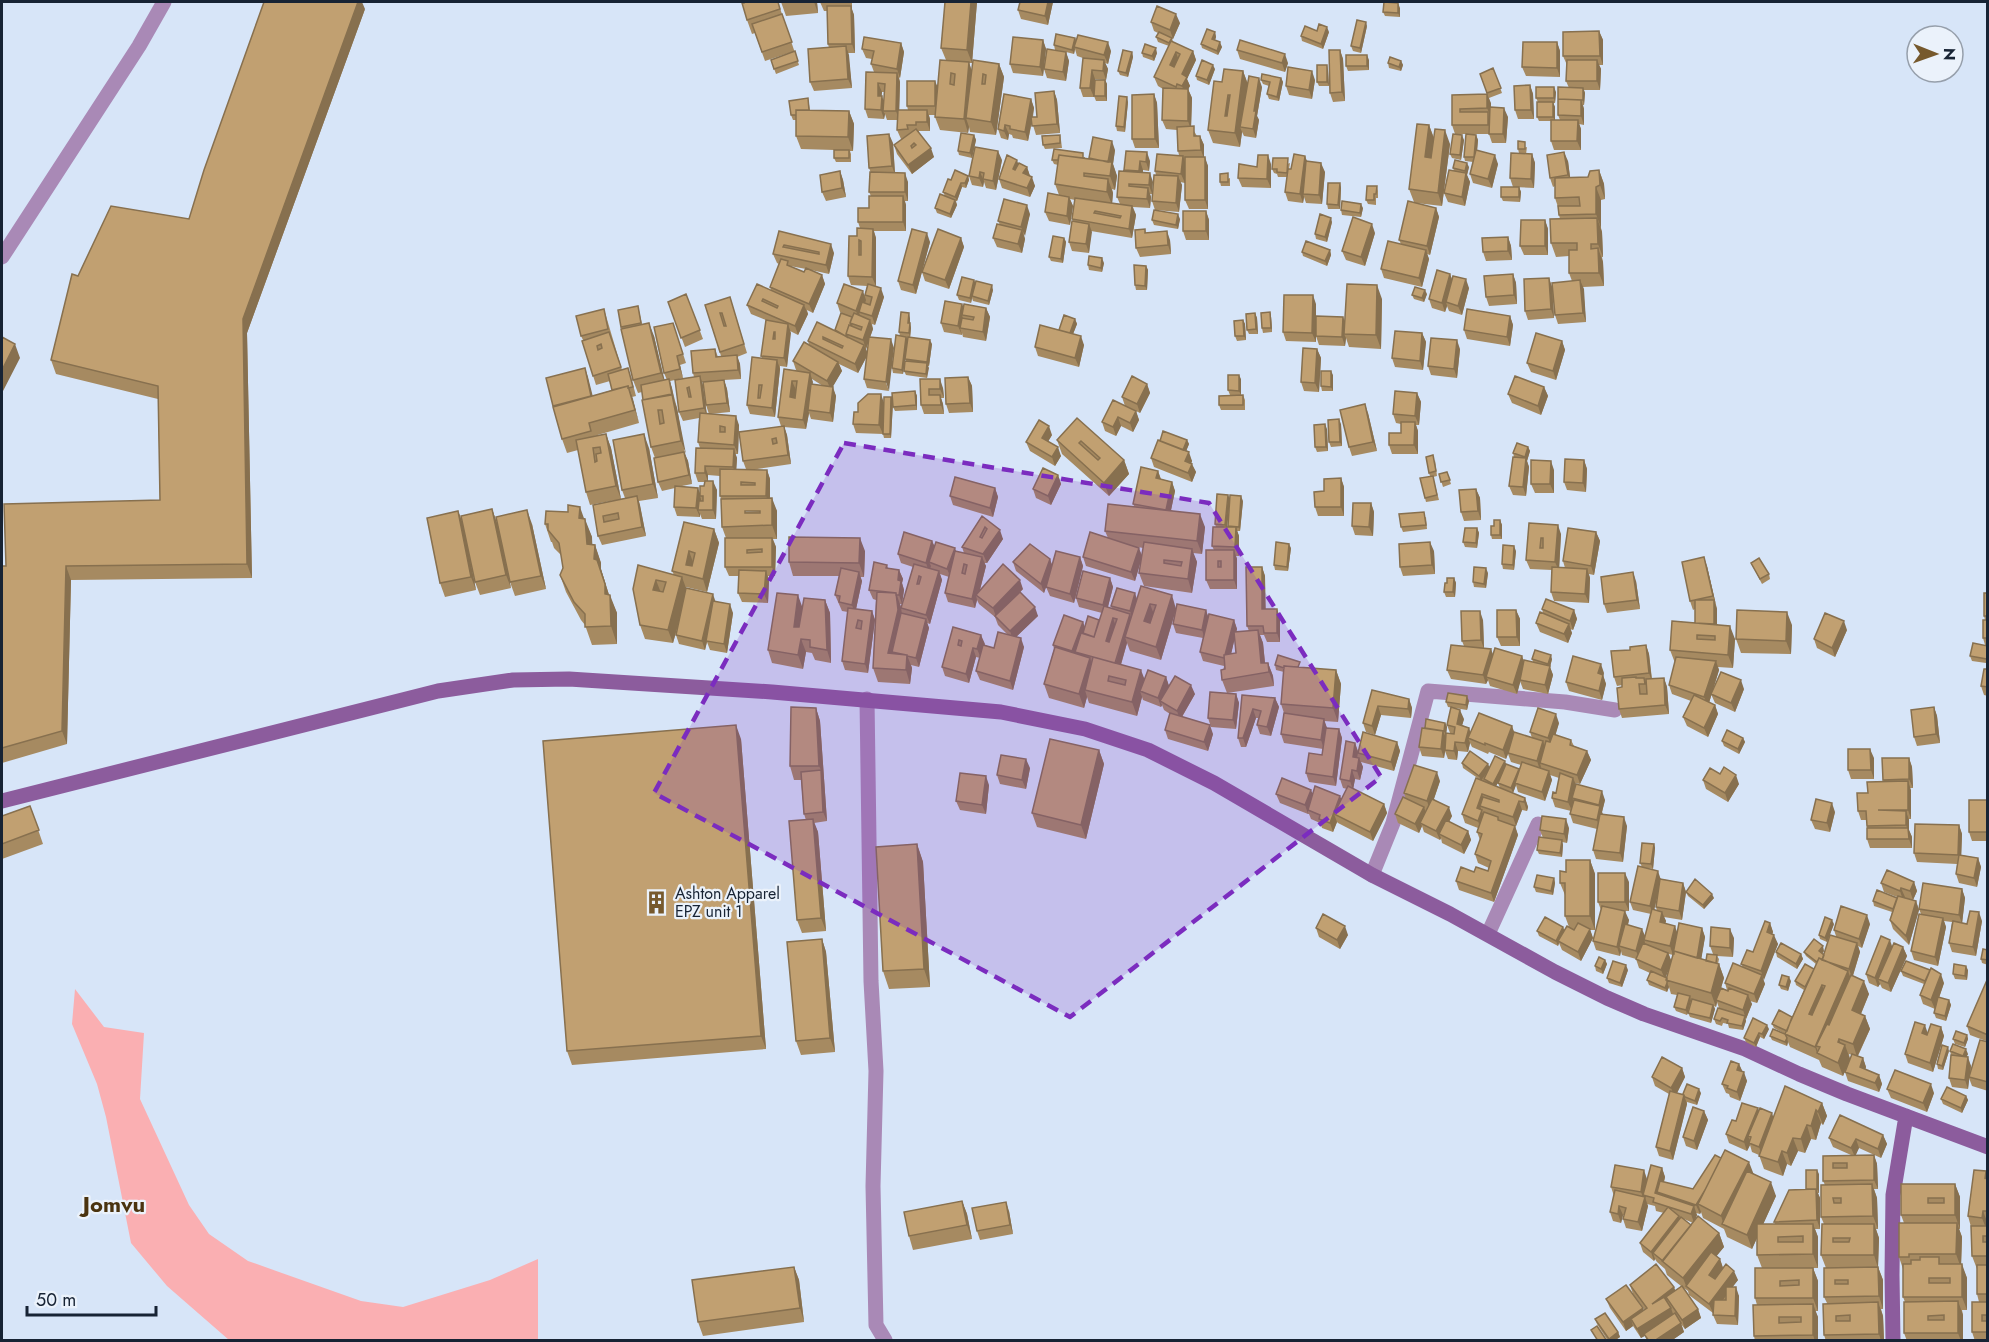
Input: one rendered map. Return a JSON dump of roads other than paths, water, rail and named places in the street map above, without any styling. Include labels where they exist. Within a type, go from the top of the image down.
[{"type":"main road","points":[[2,801],[428,693],[513,680],[569,679],[867,699],[1001,712],[1085,729],[1148,750],[1214,783],[1372,875],[1488,934],[1555,972],[1644,1014],[1745,1049],[1799,1074],[1988,1147]]},
{"type":"main road","points":[[1893,1341],[1893,1195],[1906,1116]]},
{"type":"street","points":[[2,257],[139,46],[164,2]]},
{"type":"street","points":[[1372,875],[1393,823],[1428,691],[1566,702],[1615,710]]},
{"type":"street","points":[[867,699],[871,970],[876,1071],[873,1186],[876,1325],[885,1341]]},
{"type":"street","points":[[1488,934],[1538,824]]},
{"type":"place","name":"Ashton Apparel EPZ unit 1","points":[[657,902]]},
{"type":"district","name":"Jomvu","points":[[114,1204]]}]
